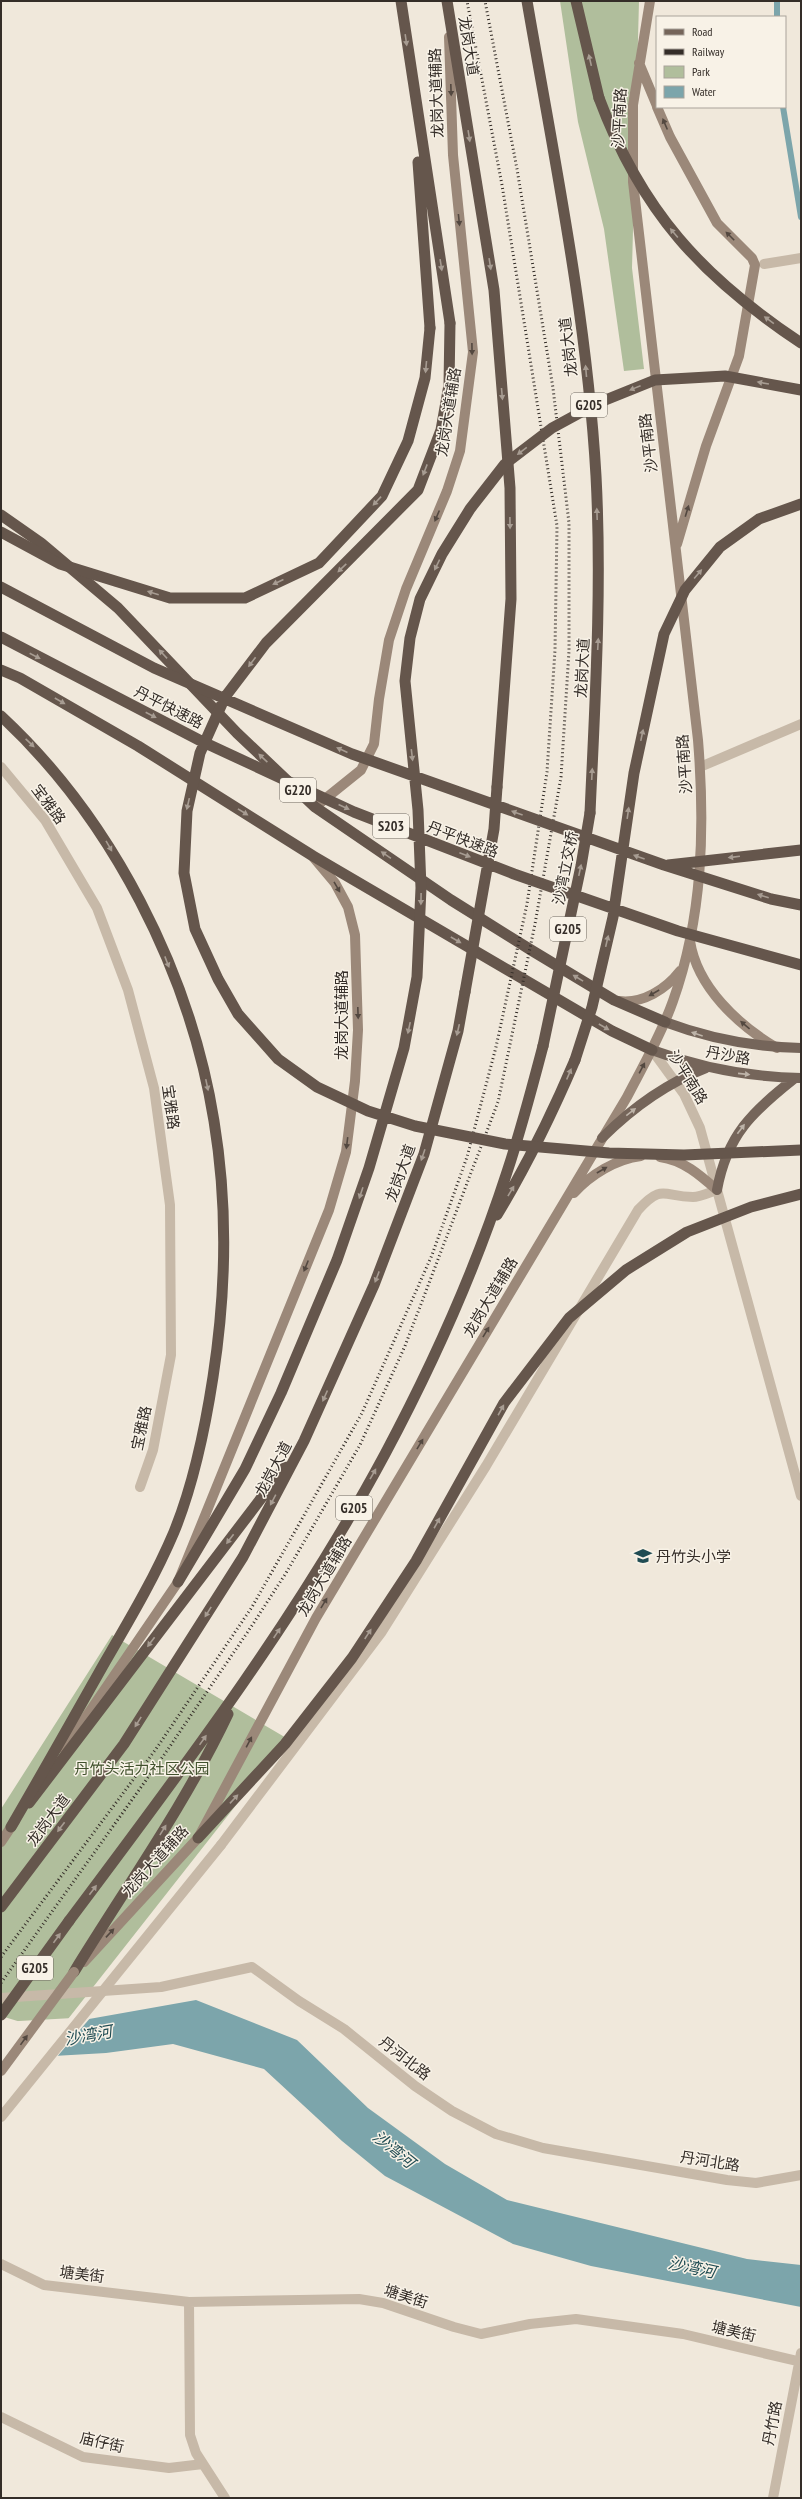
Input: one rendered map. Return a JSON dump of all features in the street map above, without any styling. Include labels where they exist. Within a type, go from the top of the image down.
[{"type":"highway","points":[[400,1],[413,94],[450,323],[449,385],[441,430],[418,490],[266,643],[225,697],[200,753],[187,811],[184,873],[196,929],[218,979],[238,1014],[278,1059],[317,1087],[368,1111],[415,1126],[505,1144],[609,1153],[684,1155],[801,1150]]},
{"type":"highway","name":"龙岗大道","points":[[527,1],[583,342],[596,475],[599,606],[590,813]]},
{"type":"highway","points":[[576,1],[599,98],[614,139],[628,165],[667,225],[696,260],[742,301],[801,343]]},
{"type":"highway","name":"龙岗大道","points":[[1,1907],[124,1744],[243,1557],[304,1441],[374,1285],[424,1154],[458,1031],[494,829],[511,599],[510,488],[494,290],[447,5]]},
{"type":"highway","points":[[1,532],[60,564],[170,598],[245,598],[319,563],[382,496],[410,434],[425,378],[430,328],[413,94]]},
{"type":"highway","points":[[178,1582],[245,1469],[281,1393],[337,1260],[369,1168],[404,1048],[417,977],[421,888],[419,825],[405,681],[410,638],[420,599],[442,554],[470,509],[505,464],[552,428],[598,403],[655,380],[725,376],[801,390]]},
{"type":"highway","points":[[484,1236],[527,1163],[554,1110],[575,1060],[592,1007],[613,917],[634,773],[664,634],[684,590],[720,547],[759,519],[801,504]]},
{"type":"highway","name":"G220","points":[[1,515],[41,543],[118,608],[237,733],[315,807],[451,900],[614,1000],[665,1022]]},
{"type":"highway","name":"丹平快速路","points":[[1,587],[154,668],[352,754],[664,866],[771,899],[801,905]]},
{"type":"highway","name":"丹平快速路","points":[[1,637],[201,741],[354,812],[514,874],[678,931],[801,965]]},
{"type":"highway","points":[[3,671],[138,746],[313,856],[612,1031],[652,1050]]},
{"type":"highway","points":[[1,716],[34,747],[100,830],[134,889],[164,953],[188,1015],[203,1068],[214,1122],[224,1243],[220,1334],[209,1403],[194,1468],[175,1529],[152,1579],[11,1827]]},
{"type":"highway","name":"沙湾立交桥","points":[[484,1236],[507,1173],[543,1046],[581,866],[590,813]]},
{"type":"highway","points":[[664,866],[801,850]]},
{"type":"highway","points":[[198,1838],[285,1744],[352,1658],[416,1561],[504,1403],[569,1318],[626,1270],[687,1232],[751,1207],[801,1194]]},
{"type":"highway","name":"G205","points":[[1,2015],[240,1688],[298,1601],[385,1454],[452,1313],[484,1236]]},
{"type":"highway","points":[[11,1827],[304,1441]]},
{"type":"highway","points":[[74,1972],[209,1755],[240,1688]]},
{"type":"main road","name":"沙平南路","points":[[650,1],[633,105],[633,182],[700,767],[702,821],[700,866],[690,934],[682,967],[665,1022],[652,1050]]},
{"type":"main road","name":"龙岗大道辅路","points":[[315,807],[361,770],[374,744],[378,699],[389,640],[406,589],[447,491],[460,451],[473,352],[453,154],[447,5]]},
{"type":"main road","points":[[639,63],[656,105]]},
{"type":"main road","points":[[657,108],[670,136],[717,223],[760,265],[739,356],[706,446],[676,549]]},
{"type":"main road","name":"龙岗大道辅路","points":[[1,1842],[178,1582],[329,1210],[346,1152],[358,1030],[355,935],[348,907],[335,883],[313,856]]},
{"type":"main road","points":[[690,934],[697,965],[716,995],[740,1021],[777,1048]]},
{"type":"main road","points":[[614,1000],[627,1002],[649,996],[668,984],[682,967]]},
{"type":"main road","name":"丹沙路","points":[[665,1022],[706,1037],[777,1048],[801,1048]]},
{"type":"main road","name":"龙岗大道辅路","points":[[1,2072],[74,1972],[198,1838],[316,1618],[602,1138],[652,1050]]},
{"type":"main road","name":"丹沙路","points":[[652,1050],[706,1068],[727,1072],[798,1078]]},
{"type":"main road","points":[[602,1138],[643,1103],[676,1082],[706,1068]]},
{"type":"main road","points":[[555,1217],[576,1191],[599,1172],[638,1156],[665,1158],[678,1162],[717,1190],[721,1167],[732,1142],[750,1117],[798,1078]]},
{"type":"street","points":[[760,265],[801,258]]},
{"type":"street","points":[[700,767],[801,724]]},
{"type":"street","name":"宝雅路","points":[[1,767],[44,820],[97,908],[128,990],[154,1088],[170,1205],[171,1355],[153,1450],[140,1487]]},
{"type":"street","name":"沙平南路","points":[[652,1050],[676,1082],[700,1128],[801,1496]]},
{"type":"street","points":[[1,2117],[221,1845],[381,1633],[486,1466],[638,1210],[650,1196],[666,1192],[694,1197],[717,1190]]},
{"type":"street","points":[[1,1832],[11,1827]]},
{"type":"street","name":"丹河北路","points":[[1,1998],[161,1987],[252,1967],[299,2001],[344,2030],[415,2086],[452,2111],[496,2134],[543,2148],[727,2180],[756,2183],[801,2175]]},
{"type":"street","name":"塘美街","points":[[1,2264],[44,2285],[189,2302],[359,2299],[384,2303],[454,2328],[481,2334],[530,2324],[576,2318],[683,2334],[800,2359]]},
{"type":"street","points":[[189,2302],[190,2435],[196,2453],[225,2498]]},
{"type":"street","name":"丹竹路","points":[[773,2498],[800,2359]]},
{"type":"street","name":"庙仔街","points":[[1,2417],[83,2457],[169,2468],[203,2464]]},
{"type":"green space","points":[[560,1],[639,1],[632,268],[644,369],[624,371],[604,229],[578,122]]},
{"type":"green space","name":"丹竹头活力社区公园","points":[[112,1635],[288,1739],[57,2033],[1,2016],[1,1809]]},
{"type":"water","name":"沙湾河","points":[[196,2000],[297,2040],[368,2108],[445,2164],[507,2200],[747,2259],[801,2265],[801,2307],[591,2266],[513,2244],[385,2176],[342,2141],[264,2069],[173,2044],[106,2053],[1,2059],[1,2024],[89,2019]]},
{"type":"pier","points":[[91,2017],[56,2058],[1,2061],[1,2022]]},
{"type":"waterway","points":[[777,1],[777,16]]},
{"type":"waterway","points":[[783,108],[801,217]]},
{"type":"railway","points":[[1,1957],[156,1749],[252,1607],[362,1413],[432,1255],[467,1157],[496,1047],[527,904],[547,772],[555,650],[557,526],[502,185],[467,1]]},
{"type":"railway","points":[[1,1983],[164,1755],[251,1627],[286,1573],[360,1445],[405,1346],[498,1102],[535,924],[561,777],[569,651],[569,523],[553,388],[517,169],[485,1]]},
{"type":"place","name":"丹竹头小学","points":[[643,1556]]}]
